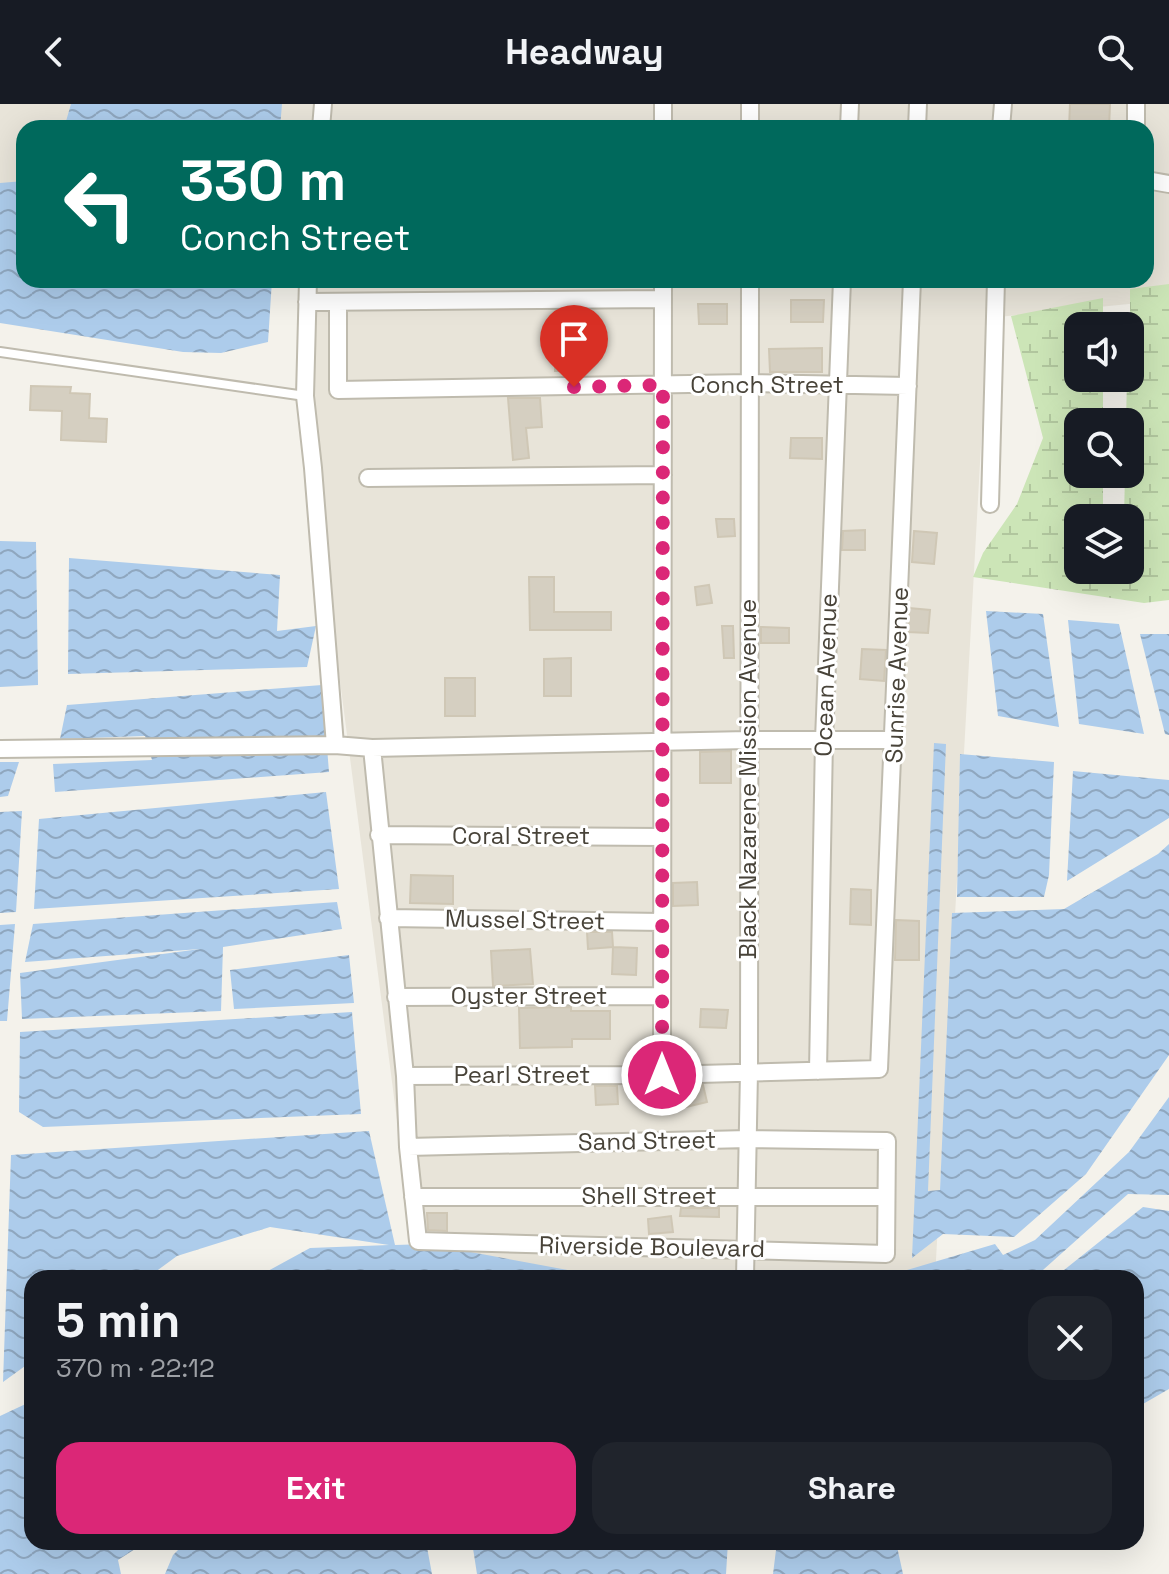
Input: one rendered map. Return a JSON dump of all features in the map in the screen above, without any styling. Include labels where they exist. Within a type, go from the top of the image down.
[{"type":"street","points":[[308,288],[305,396],[335,745]]},
{"type":"street","points":[[662,1075],[663,288]]},
{"type":"street","name":"Black Nazarene Mission Avenue","points":[[745,1270],[749,1072],[750,288]]},
{"type":"street","name":"Ocean Avenue","points":[[818,1071],[824,740],[842,288]]},
{"type":"street","name":"Sunrise Avenue","points":[[879,1069],[912,288]]},
{"type":"street","points":[[990,504],[996,288]]},
{"type":"street","points":[[307,302],[663,299]]},
{"type":"street","name":"Conch Street","points":[[338,303],[338,390],[749,383],[908,386]]},
{"type":"street","points":[[368,478],[663,475]]},
{"type":"street","points":[[0,749],[335,745],[372,748],[894,740]]},
{"type":"street","points":[[372,748],[405,1076],[413,1197]]},
{"type":"street","name":"Coral Street","points":[[379,835],[662,837]]},
{"type":"street","name":"Mussel Street","points":[[388,918],[662,922]]},
{"type":"street","name":"Oyster Street","points":[[396,997],[662,996]]},
{"type":"street","name":"Pearl Street","points":[[405,1076],[662,1075],[879,1069]]},
{"type":"street","name":"Sand Street","points":[[408,1147],[748,1139],[887,1141],[885,1197]]},
{"type":"street","name":"Shell Street","points":[[413,1197],[885,1197]]},
{"type":"street","name":"Riverside Boulevard","points":[[413,1197],[418,1241],[886,1254],[885,1197]]},
{"type":"lane","points":[[0,352],[305,396]]},
{"type":"shaded area","points":[[0,104],[1169,104],[1169,300],[988,318],[935,1270],[486,1270],[415,1259],[298,357],[300,288],[1154,288],[1154,120],[16,120],[16,219],[0,216]]},
{"type":"green space","points":[[1169,284],[1169,600],[1144,603],[973,577],[983,553],[1017,504],[1043,438],[1011,316],[1103,298],[1103,312],[1064,312],[1064,392],[1103,392],[1103,408],[1064,408],[1064,488],[1103,488],[1103,504],[1064,504],[1064,584],[1144,584],[1144,504],[1124,504],[1125,488],[1144,488],[1144,408],[1126,408],[1127,392],[1144,392],[1144,312],[1130,312],[1130,289]]},
{"type":"water","points":[[71,104],[282,104],[281,120],[66,120]]},
{"type":"water","points":[[16,182],[16,288],[271,288],[268,342],[221,353],[183,352],[0,323],[0,183]]},
{"type":"water","points":[[0,541],[36,542],[38,685],[0,687]]},
{"type":"water","points":[[69,558],[280,575],[277,631],[316,626],[307,667],[68,674]]},
{"type":"water","points":[[986,611],[1043,614],[1059,727],[998,716]]},
{"type":"water","points":[[1068,620],[1119,624],[1144,734],[1079,724]]},
{"type":"water","points":[[1140,634],[1169,634],[1169,735],[1165,734]]},
{"type":"water","points":[[322,685],[329,772],[55,792],[53,764],[152,760],[145,736],[60,739],[67,705]]},
{"type":"water","points":[[934,743],[946,744],[928,1191],[940,1190],[952,913],[1064,909],[1158,854],[1169,844],[1169,1055],[1086,1174],[1014,1237],[943,1234],[912,1258]]},
{"type":"water","points":[[960,754],[1054,762],[1049,875],[1044,897],[957,897]]},
{"type":"water","points":[[0,762],[19,762],[8,796],[0,797]]},
{"type":"water","points":[[1073,771],[1169,780],[1169,818],[1067,881]]},
{"type":"water","points":[[326,792],[339,889],[34,909],[39,819]]},
{"type":"water","points":[[22,811],[16,912],[0,913],[0,812]]},
{"type":"water","points":[[337,902],[342,929],[223,947],[221,1011],[22,1019],[20,973],[200,949],[25,962],[33,924]]},
{"type":"water","points":[[15,924],[7,1021],[0,1021],[0,925]]},
{"type":"water","points":[[349,955],[354,1003],[234,1009],[230,970]]},
{"type":"water","points":[[352,1012],[361,1114],[43,1127],[19,1112],[20,1032]]},
{"type":"water","points":[[1169,1097],[1169,1195],[1128,1194],[1043,1270],[907,1270],[995,1244],[1003,1255],[1035,1240],[1129,1152]]},
{"type":"water","points":[[369,1131],[395,1245],[427,1244],[568,1270],[270,1270],[310,1248],[389,1245],[270,1227],[177,1256],[158,1270],[24,1270],[24,1367],[3,1382],[11,1155]]},
{"type":"water","points":[[1143,1207],[1169,1211],[1169,1389],[1144,1403],[1144,1270],[1064,1270]]},
{"type":"water","points":[[24,1405],[24,1550],[134,1550],[118,1560],[121,1574],[0,1574],[0,1416]]},
{"type":"water","points":[[178,1550],[428,1550],[432,1574],[165,1574]]},
{"type":"water","points":[[473,1550],[728,1550],[726,1574],[477,1574]]},
{"type":"water","points":[[776,1550],[898,1550],[903,1574],[773,1574]]},
{"type":"building","points":[[1070,104],[1110,104],[1109,120],[1069,120]]},
{"type":"building","points":[[791,300],[824,300],[823,322],[791,322]]},
{"type":"building","points":[[698,304],[727,304],[727,324],[699,324]]},
{"type":"building","points":[[556,338],[586,339],[585,371],[555,371]]},
{"type":"building","points":[[822,348],[822,372],[770,372],[769,349]]},
{"type":"building","points":[[31,386],[71,387],[70,393],[90,394],[89,418],[107,419],[106,442],[61,440],[62,411],[30,410]]},
{"type":"building","points":[[508,398],[540,398],[542,427],[526,428],[529,458],[513,460]]},
{"type":"building","points":[[791,438],[822,438],[822,459],[790,458]]},
{"type":"building","points":[[716,519],[734,519],[735,536],[718,537]]},
{"type":"building","points":[[865,530],[865,550],[842,550],[843,531]]},
{"type":"building","points":[[914,531],[937,533],[934,564],[912,562]]},
{"type":"building","points":[[529,577],[554,577],[554,612],[611,612],[611,630],[530,630]]},
{"type":"building","points":[[709,585],[712,603],[697,605],[695,587]]},
{"type":"building","points":[[909,608],[930,610],[928,633],[908,632]]},
{"type":"building","points":[[722,626],[733,626],[734,658],[724,658]]},
{"type":"building","points":[[761,627],[789,628],[789,643],[761,643]]},
{"type":"building","points":[[862,649],[886,650],[884,681],[860,679]]},
{"type":"building","points":[[571,658],[571,696],[544,696],[544,659]]},
{"type":"building","points":[[445,678],[475,678],[475,716],[445,716]]},
{"type":"building","points":[[731,751],[731,783],[700,783],[700,752]]},
{"type":"building","points":[[411,875],[453,876],[453,904],[410,903]]},
{"type":"building","points":[[697,882],[698,905],[673,906],[673,883]]},
{"type":"building","points":[[851,889],[871,890],[871,925],[850,924]]},
{"type":"building","points":[[896,920],[919,921],[919,960],[895,960]]},
{"type":"building","points":[[587,932],[612,932],[613,947],[588,949]]},
{"type":"building","points":[[613,947],[637,948],[636,975],[612,974]]},
{"type":"building","points":[[530,949],[533,984],[493,986],[491,951]]},
{"type":"building","points":[[571,1007],[571,1011],[610,1011],[610,1039],[572,1039],[572,1047],[520,1048],[519,1008]]},
{"type":"building","points":[[701,1009],[728,1010],[726,1028],[700,1027]]},
{"type":"building","points":[[681,1085],[703,1085],[707,1102],[686,1107]]},
{"type":"building","points":[[595,1086],[617,1086],[618,1104],[596,1105]]},
{"type":"building","points":[[681,1208],[719,1208],[719,1217],[680,1216]]},
{"type":"building","points":[[427,1213],[447,1213],[447,1231],[428,1230]]},
{"type":"building","points":[[671,1216],[673,1232],[649,1234],[648,1219]]},
{"type":"route","points":[[574,387],[663,385],[662,1075]]}]
